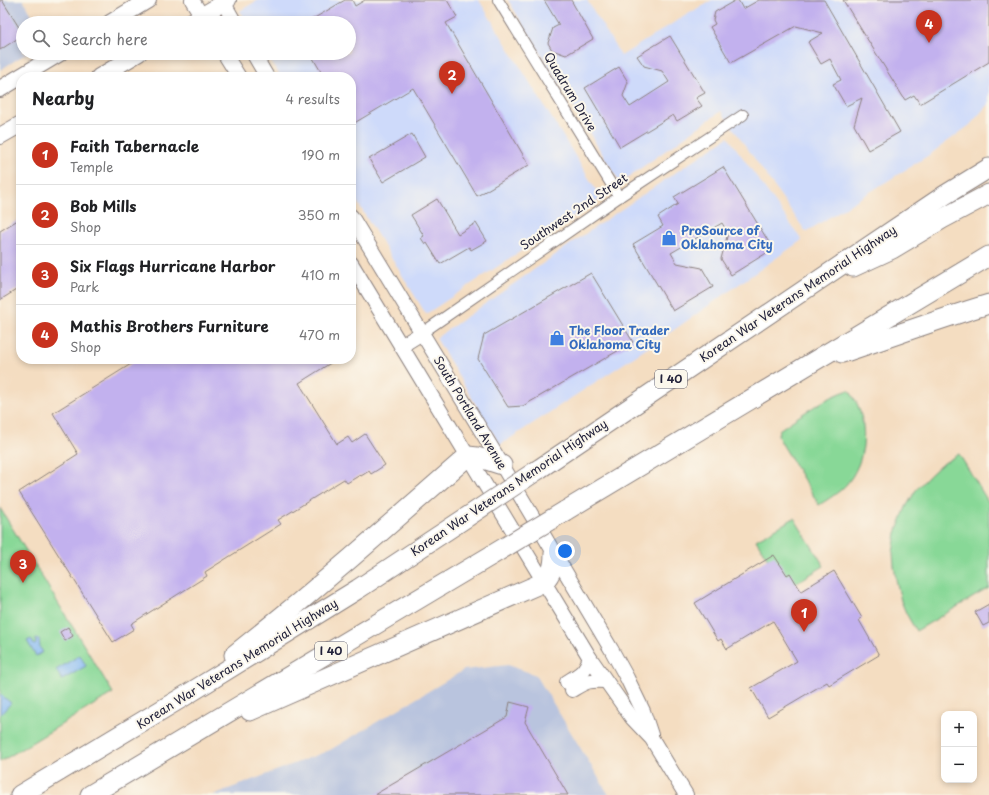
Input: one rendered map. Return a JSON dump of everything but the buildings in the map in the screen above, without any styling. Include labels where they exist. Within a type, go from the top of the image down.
[{"type":"highway","points":[[945,194],[989,157]]},
{"type":"highway","name":"Korean War Veterans Memorial Highway","points":[[20,795],[358,589],[539,469],[945,194],[989,168]]},
{"type":"highway","points":[[803,290],[892,249],[942,219],[989,194]]},
{"type":"highway","name":"I 40","points":[[90,795],[988,256]]},
{"type":"highway","points":[[812,362],[989,304]]},
{"type":"highway","points":[[188,694],[247,643],[297,604],[468,456],[477,457],[502,465]]},
{"type":"highway","points":[[170,747],[316,681],[544,582],[549,576],[554,564],[554,553]]},
{"type":"main road","points":[[122,16],[148,0]]},
{"type":"main road","points":[[192,0],[197,16]]},
{"type":"main road","points":[[204,16],[224,1],[232,16]]},
{"type":"main road","points":[[28,72],[48,60]]},
{"type":"main road","points":[[107,72],[127,60]]},
{"type":"main road","points":[[228,60],[236,72]]},
{"type":"main road","points":[[257,60],[264,72]]},
{"type":"main road","points":[[0,89],[16,79]]},
{"type":"main road","points":[[0,136],[16,127]]},
{"type":"main road","name":"South Portland Avenue","points":[[356,224],[502,465],[611,649],[643,711],[652,739]]},
{"type":"main road","name":"South Portland Avenue","points":[[356,271],[590,658],[632,718],[652,739],[686,795]]},
{"type":"main road","points":[[401,346],[422,333]]},
{"type":"main road","points":[[590,658],[582,673],[570,686],[591,680],[605,681]]},
{"type":"street","name":"Quadrum Drive","points":[[498,0],[619,197]]},
{"type":"street","name":"Southwest 2nd Street","points":[[422,333],[619,197],[743,115]]},
{"type":"shaded area","points":[[0,0],[23,0],[33,16],[16,16],[16,60],[0,70]]},
{"type":"shaded area","points":[[258,0],[479,0],[601,198],[426,314],[356,200],[356,72],[278,72],[270,60],[356,60],[356,16],[243,16],[240,11]]},
{"type":"shaded area","points":[[508,0],[587,0],[621,56],[712,0],[989,0],[989,103],[970,125],[929,155],[806,232],[721,111],[620,183]]},
{"type":"shaded area","points":[[728,137],[802,240],[661,339],[500,445],[436,338]]},
{"type":"shaded area","points":[[508,665],[536,675],[609,795],[213,795],[330,750],[464,670]]},
{"type":"green space","points":[[849,390],[858,406],[863,428],[864,439],[860,461],[849,481],[842,489],[819,505],[781,442],[778,436],[779,430],[822,402]]},
{"type":"green space","points":[[959,454],[989,503],[989,588],[916,631],[901,601],[896,579],[893,553],[896,533],[906,507],[916,490],[941,465]]},
{"type":"green space","points":[[0,508],[113,693],[0,762]]},
{"type":"green space","points":[[794,518],[824,566],[786,589],[756,540]]},
{"type":"water","points":[[31,639],[34,645],[36,644],[36,639],[39,639],[40,648],[43,652],[36,656],[27,641]]},
{"type":"water","points":[[80,655],[86,666],[62,680],[56,670]]},
{"type":"water","points":[[0,694],[11,703],[0,715]]},
{"type":"place","name":"Mathis Brothers Furniture","points":[[929,43]]},
{"type":"place","name":"Bob Mills","points":[[452,94]]},
{"type":"place","name":"ProSource of Oklahoma City","points":[[669,238]]},
{"type":"place","name":"The Floor Trader Oklahoma City","points":[[557,338]]},
{"type":"place","name":"Six Flags Hurricane Harbor","points":[[23,583]]},
{"type":"place","name":"Faith Tabernacle","points":[[804,632]]}]
